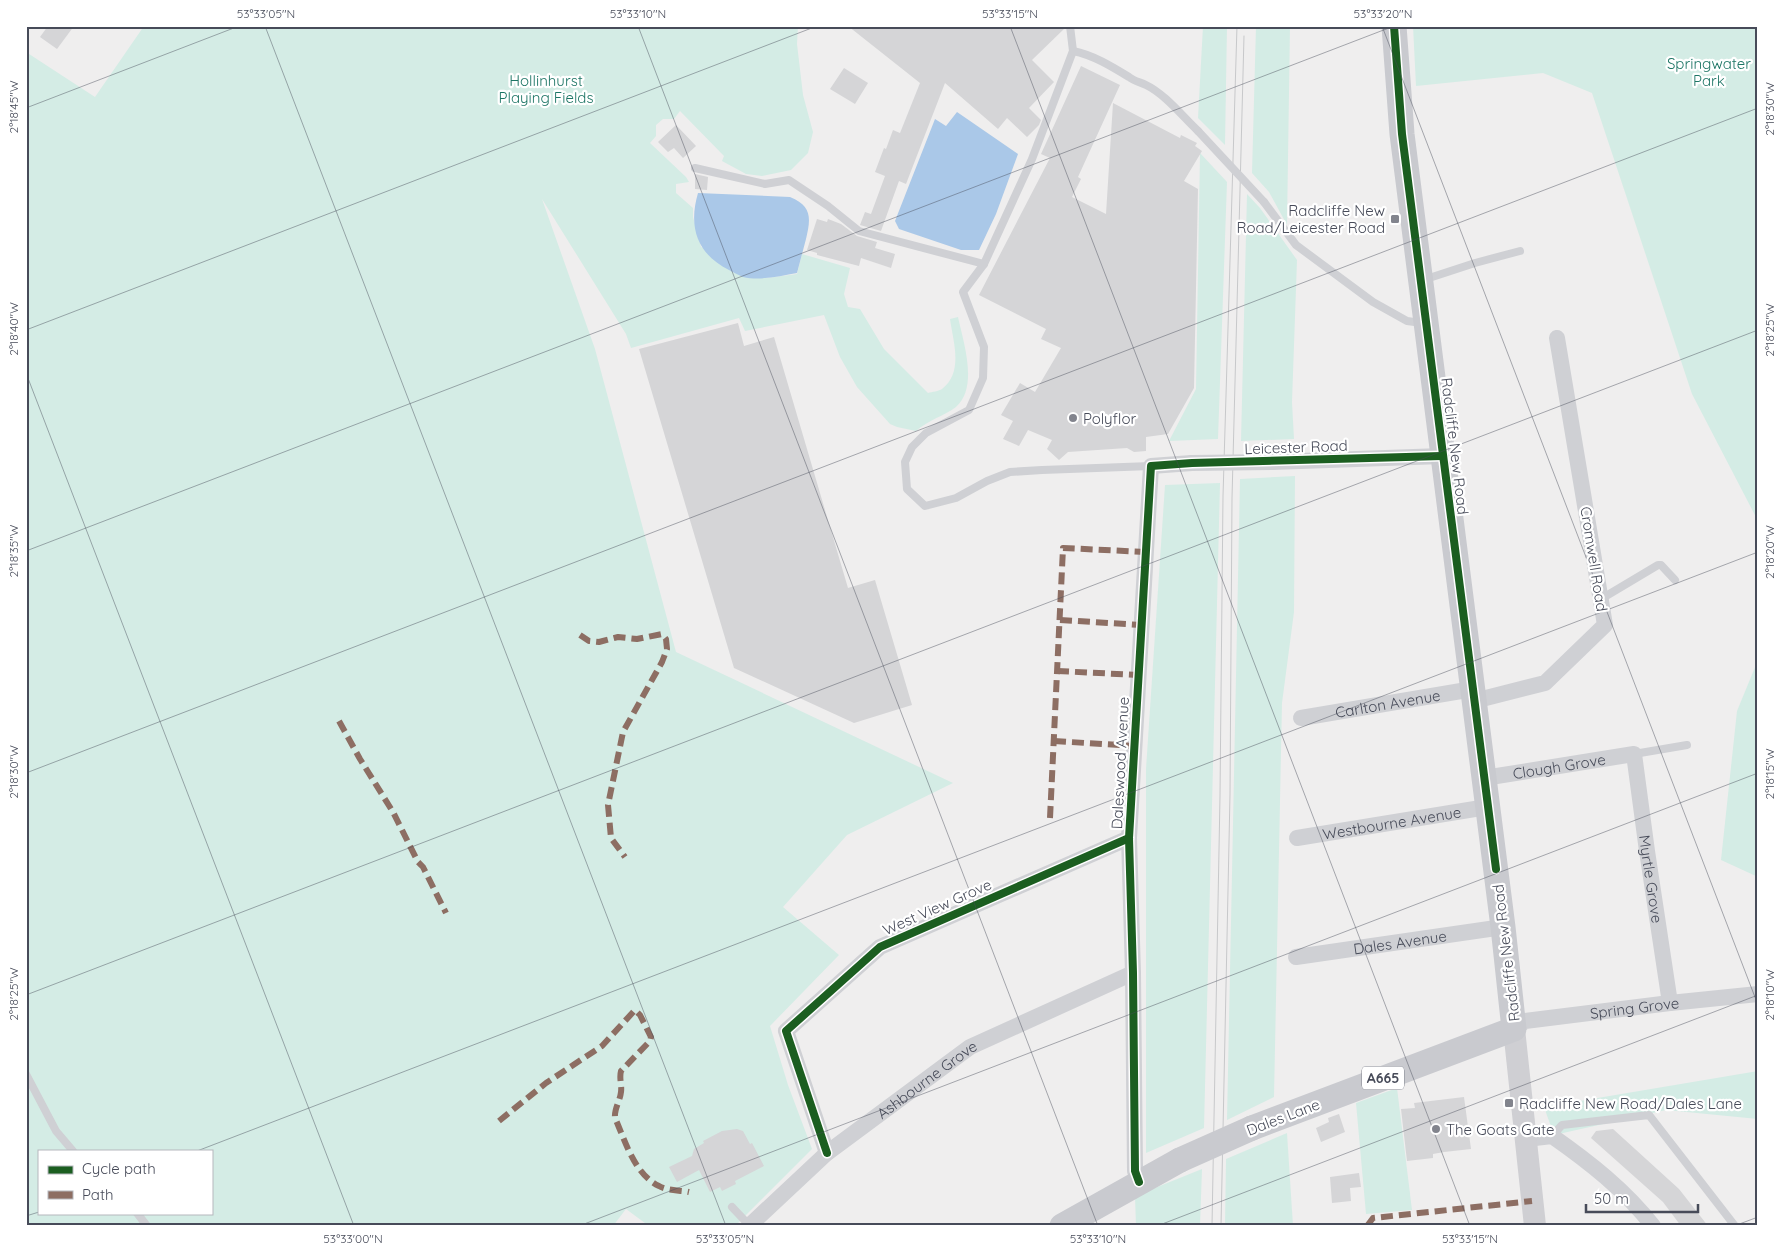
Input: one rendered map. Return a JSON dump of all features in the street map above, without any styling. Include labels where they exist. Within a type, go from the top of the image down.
[{"type":"main road","name":"Radcliffe New Road","points":[[1394,26],[1402,134],[1503,927],[1535,1226]]},
{"type":"main road","name":"Dales Lane","points":[[1062,1226],[1180,1160],[1252,1128],[1514,1029]]},
{"type":"street","name":"Cromwell Road","points":[[1473,695],[1545,683],[1605,625],[1557,338]]},
{"type":"street","name":"Leicester Road","points":[[1151,466],[1192,463],[1442,456]]},
{"type":"street","name":"Daleswood Avenue","points":[[1139,1182],[1136,1171],[1129,838],[1151,466]]},
{"type":"street","name":"Carlton Avenue","points":[[1301,718],[1473,695]]},
{"type":"street","name":"Clough Grove","points":[[1484,778],[1634,754]]},
{"type":"street","name":"Myrtle Grove","points":[[1634,754],[1670,1003]]},
{"type":"street","name":"Westbourne Avenue","points":[[1297,838],[1487,807]]},
{"type":"street","name":"West View Grove","points":[[827,1153],[786,1031],[880,947],[1129,838]]},
{"type":"street","name":"Dales Avenue","points":[[1296,958],[1503,927]]},
{"type":"street","name":"Ashbourne Grove","points":[[749,1225],[827,1153],[970,1047],[1133,973]]},
{"type":"street","name":"Spring Grove","points":[[1514,1029],[1525,1021],[1758,994]]},
{"type":"street","points":[[1526,1139],[1552,1136],[1588,1161],[1622,1192],[1653,1226]]},
{"type":"lane","points":[[1070,26],[1073,51],[1032,159],[984,264],[963,292],[984,347],[984,378],[969,410],[926,433],[912,447],[905,462],[907,489],[925,506],[956,498],[987,481],[1010,472],[1151,466]]},
{"type":"lane","points":[[1073,51],[1083,53],[1110,65],[1134,81],[1147,85],[1165,99],[1198,131],[1264,202],[1296,245],[1372,302],[1407,321],[1426,323]]},
{"type":"lane","points":[[695,168],[765,184],[789,180],[828,206],[859,231],[984,264]]},
{"type":"lane","points":[[1421,281],[1475,263],[1520,251]]},
{"type":"lane","points":[[1600,599],[1658,565],[1665,567],[1675,580]]},
{"type":"lane","points":[[1634,754],[1687,745]]},
{"type":"lane","points":[[26,1074],[56,1131],[72,1150]]},
{"type":"lane","points":[[1552,1136],[1562,1125],[1649,1115],[1735,1226]]},
{"type":"lane","points":[[732,1207],[749,1225]]},
{"type":"lane","points":[[138,1214],[147,1226]]},
{"type":"green space","name":"Hollinhurst Playing Fields","points":[[144,26],[798,26],[797,44],[803,95],[813,132],[808,153],[791,170],[762,176],[746,174],[722,161],[724,156],[680,111],[674,119],[663,119],[656,125],[656,136],[650,143],[689,182],[676,184],[676,193],[693,208],[693,217],[701,247],[767,278],[797,274],[802,254],[850,268],[844,294],[848,307],[860,309],[884,349],[928,393],[942,389],[949,382],[953,374],[955,346],[950,319],[958,317],[966,351],[968,376],[967,388],[963,398],[956,407],[916,431],[890,424],[857,387],[840,357],[824,315],[745,331],[739,318],[631,348],[626,334],[542,199],[595,349],[676,652],[953,783],[847,835],[783,907],[839,955],[770,1026],[788,1085],[812,1149],[735,1226],[649,1226],[626,1209],[613,1226],[26,1226],[26,52],[95,97]]},
{"type":"green space","points":[[1203,26],[1227,26],[1225,145],[1198,118]]},
{"type":"green space","points":[[1256,26],[1290,26],[1287,225],[1269,192],[1252,173]]},
{"type":"green space","name":"Springwater Park","points":[[1413,26],[1758,26],[1758,521],[1692,394],[1592,93],[1543,73],[1416,86]]},
{"type":"green space","points":[[1200,153],[1227,182],[1218,439],[1169,441],[1196,389]]},
{"type":"green space","points":[[1247,194],[1260,208],[1297,260],[1292,402],[1294,439],[1241,441]]},
{"type":"green space","points":[[1295,476],[1294,612],[1282,703],[1274,1097],[1227,1120],[1240,479]]},
{"type":"green space","points":[[1220,483],[1204,1128],[1146,1153],[1146,769],[1165,485]]},
{"type":"green space","points":[[1758,660],[1758,877],[1721,860],[1737,711]]},
{"type":"green space","points":[[1758,1071],[1758,1119],[1666,1110],[1554,1135],[1544,1107]]},
{"type":"green space","points":[[1397,1088],[1412,1210],[1366,1214],[1356,1103]]},
{"type":"green space","points":[[1287,1133],[1293,1226],[1225,1226],[1226,1159]]},
{"type":"green space","points":[[1202,1169],[1200,1226],[1136,1226],[1135,1196]]},
{"type":"water","points":[[957,112],[1018,154],[996,214],[979,250],[961,250],[899,229],[895,221],[935,119],[946,126]]},
{"type":"water","points":[[698,193],[790,197],[802,204],[808,214],[809,225],[797,273],[770,278],[743,277],[709,256],[702,248],[695,228],[695,205]]},
{"type":"building","points":[[48,26],[74,26],[57,49],[40,37]]},
{"type":"building","points":[[848,26],[1064,26],[1065,28],[1032,60],[1054,82],[1029,108],[1041,120],[1039,125],[1027,137],[1007,118],[998,129],[945,83],[906,184],[899,181],[881,231],[860,225],[865,212],[871,214],[885,176],[875,172],[884,148],[886,149],[893,130],[900,133],[920,83]]},
{"type":"building","points":[[1081,66],[1120,85],[1078,177],[1081,179],[1072,197],[1106,214],[1113,103],[1180,138],[1181,135],[1197,143],[1195,146],[1202,151],[1184,181],[1198,189],[1194,388],[1168,434],[1146,437],[1146,451],[1134,452],[1127,448],[1068,452],[1059,460],[1047,449],[1052,440],[1028,430],[1019,446],[1003,439],[1013,421],[1001,415],[1020,383],[1035,392],[1061,348],[1041,339],[1046,329],[979,295],[1050,158],[1041,154]]},
{"type":"building","points":[[844,68],[868,83],[855,104],[830,89]]},
{"type":"building","points":[[676,125],[696,146],[683,158],[674,148],[668,152],[658,142]]},
{"type":"building","points":[[695,174],[708,177],[707,190],[695,189]]},
{"type":"building","points":[[817,219],[827,222],[828,219],[841,224],[857,236],[877,242],[875,248],[895,254],[891,268],[861,258],[859,266],[817,255],[817,253],[807,250]]},
{"type":"building","points":[[738,323],[744,346],[774,337],[848,588],[875,580],[912,705],[854,723],[734,668],[639,349]]},
{"type":"building","name":"The Goats Gate","points":[[1464,1097],[1471,1149],[1433,1154],[1433,1158],[1407,1161],[1401,1109],[1415,1108],[1414,1103]]},
{"type":"building","points":[[1339,1114],[1345,1132],[1321,1142],[1316,1128],[1329,1122],[1328,1118]]},
{"type":"building","points":[[737,1129],[743,1131],[750,1144],[752,1143],[764,1166],[735,1181],[736,1184],[722,1191],[720,1187],[710,1192],[699,1170],[677,1182],[669,1167],[692,1156],[694,1149],[704,1143],[703,1141],[722,1131]]},
{"type":"building","points":[[1613,1129],[1679,1189],[1708,1226],[1681,1226],[1663,1202],[1591,1138],[1596,1131]]},
{"type":"building","points":[[1359,1173],[1361,1187],[1350,1188],[1351,1201],[1332,1203],[1330,1177]]},
{"type":"tram line","points":[[1212,1226],[1220,796],[1223,496],[1237,26]]},
{"type":"tram line","points":[[1221,1226],[1230,794],[1232,498],[1244,36]]},
{"type":"marked path","points":[[1050,818],[1063,548],[1146,552]]},
{"type":"marked path","points":[[1060,620],[1142,625]]},
{"type":"marked path","points":[[580,635],[589,641],[599,642],[618,637],[637,639],[662,634],[666,639],[667,649],[662,662],[623,732],[608,805],[611,838],[625,857]]},
{"type":"marked path","points":[[1057,671],[1139,675]]},
{"type":"marked path","points":[[339,721],[393,812],[446,913]]},
{"type":"marked path","points":[[1054,741],[1134,746]]},
{"type":"marked path","points":[[499,1121],[546,1083],[602,1046],[635,1010],[640,1015],[651,1037],[650,1041],[621,1071],[621,1092],[615,1111],[615,1118],[631,1156],[650,1181],[662,1188],[689,1192]]},
{"type":"marked path","points":[[1367,1226],[1373,1218],[1532,1201]]},
{"type":"cycle path","points":[[1394,26],[1402,134],[1496,869]]},
{"type":"cycle path","points":[[1139,1182],[1135,1171],[1133,973],[1129,838],[1151,466],[1192,463],[1442,456]]},
{"type":"cycle path","points":[[827,1153],[786,1031],[880,947],[1129,838]]},
{"type":"place","name":"Radcliffe New Road/Leicester Road","points":[[1395,219]]},
{"type":"place","name":"Polyflor","points":[[1073,418]]},
{"type":"place","name":"Radcliffe New Road/Dales Lane","points":[[1509,1103]]},
{"type":"place","name":"The Goats Gate","points":[[1436,1129]]}]
